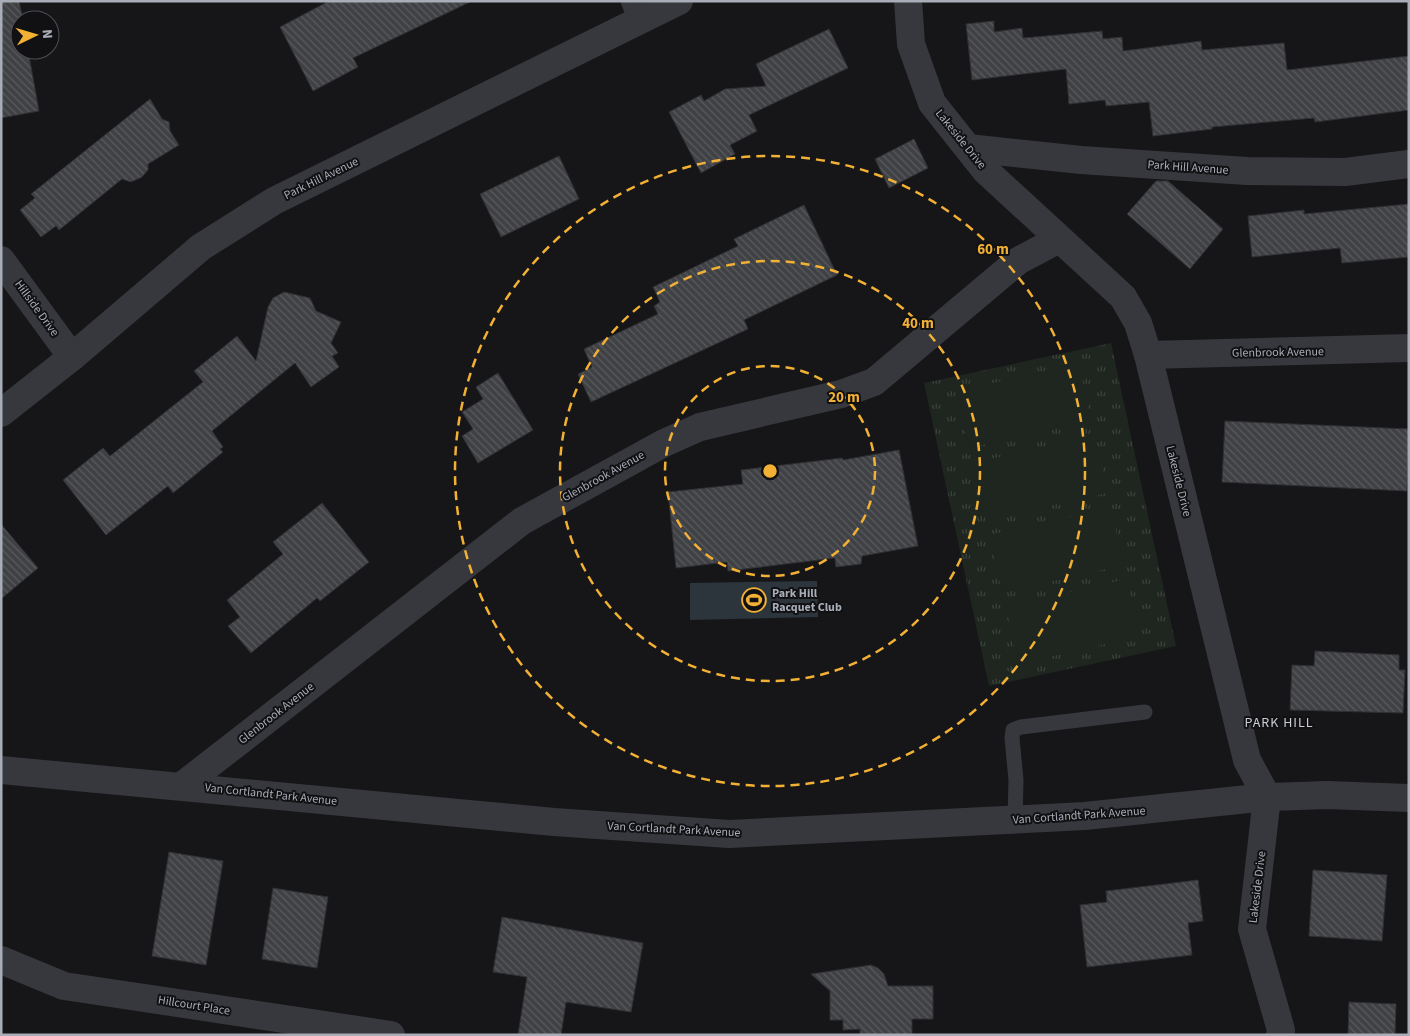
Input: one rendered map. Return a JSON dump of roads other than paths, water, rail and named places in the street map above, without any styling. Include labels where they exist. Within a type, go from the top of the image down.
[{"type":"street","name":"Park Hill Avenue","points":[[1,413],[72,357],[201,247],[274,201],[639,10],[678,1]]},
{"type":"street","name":"Lakeside Drive","points":[[908,1],[911,44],[932,103],[986,171],[1122,297],[1138,323],[1148,355],[1247,760],[1267,797],[1252,930],[1281,1030],[1280,1035]]},
{"type":"street","name":"Park Hill Avenue","points":[[968,148],[1081,160],[1247,171],[1345,172],[1409,164]]},
{"type":"street","name":"Glenbrook Avenue","points":[[183,785],[522,521],[664,443],[700,427],[841,394],[874,382],[1018,261],[1059,239]]},
{"type":"street","name":"Hillside Drive","points":[[1,260],[72,357]]},
{"type":"street","name":"Glenbrook Avenue","points":[[1148,355],[1409,348]]},
{"type":"street","name":"Van Cortlandt Park Avenue","points":[[1,770],[183,785],[554,822],[728,834],[1085,816],[1267,797],[1327,795],[1409,798]]},
{"type":"street","name":"Hillcourt Place","points":[[1,960],[64,986],[391,1035]]},
{"type":"lane","points":[[1015,820],[1016,780],[1012,738],[1014,730],[1021,727],[1145,712]]},
{"type":"place","name":"Park Hill Racquet Club","points":[[754,600]]},
{"type":"district","name":"PARK HILL","points":[[1279,722]]}]
